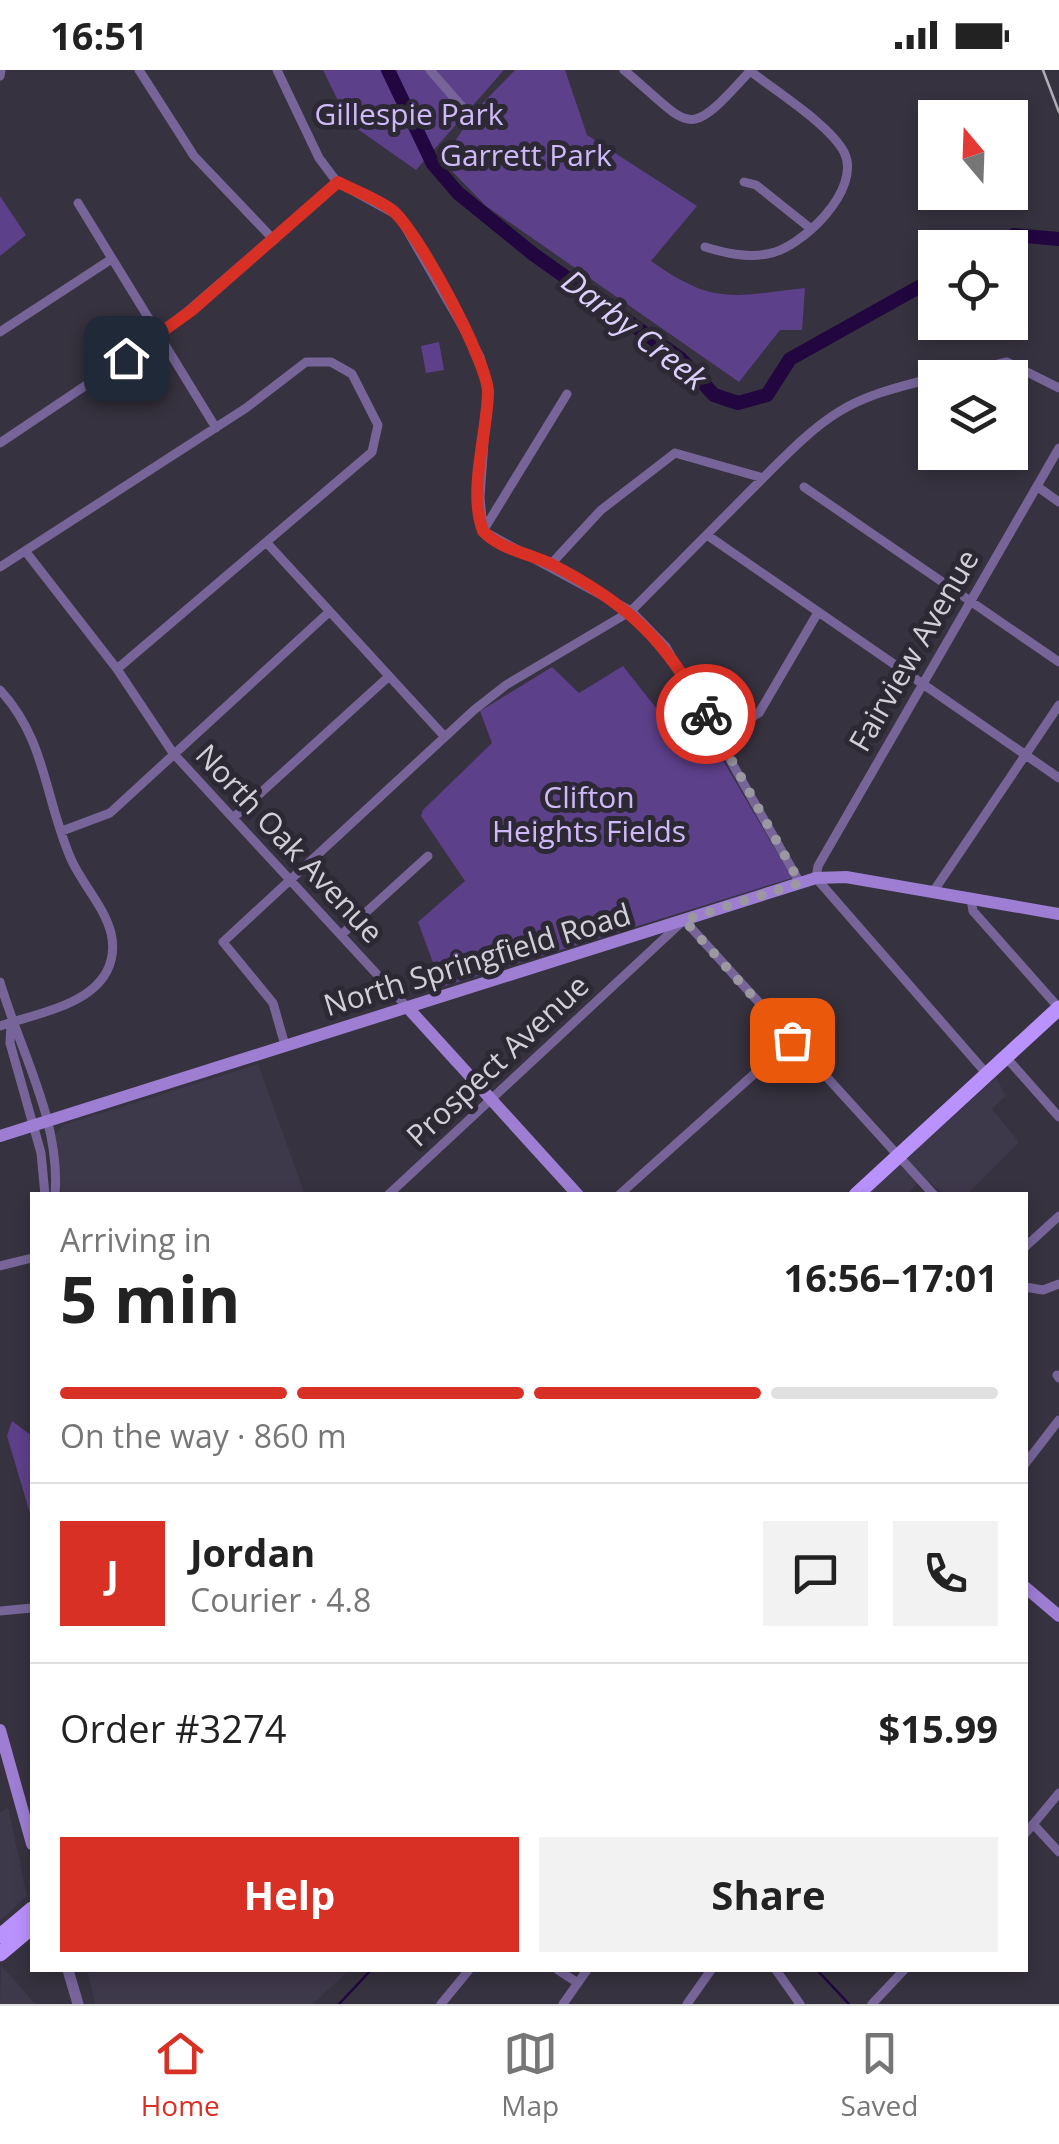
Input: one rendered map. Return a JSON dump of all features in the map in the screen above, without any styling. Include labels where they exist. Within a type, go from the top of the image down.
[{"type":"main road","name":"North Springfield Road","points":[[0,1136],[816,878],[846,877],[1059,914]]},
{"type":"main road","name":"North Oak Avenue","points":[[408,1008],[575,1192]]},
{"type":"main road","points":[[859,1192],[1059,1008]]},
{"type":"main road","points":[[1028,1589],[1058,1614]]},
{"type":"main road","points":[[0,1730],[30,1837]]},
{"type":"main road","points":[[0,1936],[30,1912]]},
{"type":"main road","points":[[0,1954],[30,1929]]},
{"type":"street","points":[[140,70],[194,156],[274,240]]},
{"type":"street","points":[[277,70],[319,158],[338,182],[399,216],[480,357],[488,386],[480,498],[483,531]]},
{"type":"street","points":[[430,70],[464,109]]},
{"type":"street","points":[[624,70],[678,116],[692,120],[708,117],[750,70],[834,139],[848,164],[838,196],[786,248],[769,254],[705,247]]},
{"type":"street","points":[[0,443],[158,337],[338,182]]},
{"type":"street","points":[[744,182],[756,185],[810,228]]},
{"type":"street","points":[[78,203],[216,428]]},
{"type":"street","points":[[0,332],[110,260]]},
{"type":"street","points":[[0,567],[216,428],[306,362],[339,364],[352,374],[378,425],[372,452],[118,668]]},
{"type":"street","points":[[1028,372],[1059,388]]},
{"type":"street","points":[[285,1045],[273,1003],[223,942],[506,684],[631,611],[824,418],[875,392],[918,382]]},
{"type":"street","points":[[483,531],[567,394]]},
{"type":"street","name":"Fairview Avenue","points":[[816,878],[818,866],[1059,448]]},
{"type":"street","points":[[551,564],[602,510],[675,453],[764,478]]},
{"type":"street","points":[[804,486],[1059,662]]},
{"type":"street","points":[[1038,487],[1059,502]]},
{"type":"street","points":[[483,531],[551,564],[631,611],[680,667],[800,883]]},
{"type":"street","points":[[707,535],[816,614],[1059,778]]},
{"type":"street","points":[[267,543],[445,737]]},
{"type":"street","name":"North Oak Avenue","points":[[26,552],[118,668],[173,754],[408,1008]]},
{"type":"street","points":[[62,831],[110,813],[328,613]]},
{"type":"street","points":[[718,737],[751,720],[768,702],[816,614]]},
{"type":"street","points":[[233,818],[387,678]]},
{"type":"street","points":[[0,690],[17,708],[34,738],[72,861],[108,923],[111,962],[87,994],[0,1026]]},
{"type":"street","points":[[934,892],[1059,704]]},
{"type":"street","points":[[341,935],[428,856]]},
{"type":"street","points":[[816,878],[986,1073]]},
{"type":"street","points":[[971,900],[974,911],[1059,1008]]},
{"type":"street","points":[[684,920],[931,1192]]},
{"type":"street","name":"Prospect Avenue","points":[[391,1192],[684,920]]},
{"type":"street","points":[[0,982],[46,1121],[55,1162],[55,1192]]},
{"type":"street","points":[[11,1022],[10,1044],[32,1125],[44,1192]]},
{"type":"street","points":[[621,1192],[792,1040]]},
{"type":"street","points":[[1006,1056],[1059,1118]]},
{"type":"street","points":[[1028,1245],[1059,1216]]},
{"type":"street","points":[[0,1266],[30,1258]]},
{"type":"street","points":[[1028,1288],[1043,1290],[1059,1284]]},
{"type":"street","points":[[1028,1460],[1059,1420]]},
{"type":"street","points":[[0,1612],[30,1608]]},
{"type":"street","points":[[1028,1831],[1059,1793]]},
{"type":"street","points":[[1034,1824],[1059,1852]]},
{"type":"street","points":[[69,1972],[78,2004]]},
{"type":"street","points":[[441,2004],[467,1972]]},
{"type":"street","points":[[561,1972],[578,1983]]},
{"type":"street","points":[[563,2004],[586,1972]]},
{"type":"street","points":[[687,2004],[711,1972]]},
{"type":"street","points":[[777,1972],[800,2004]]},
{"type":"street","points":[[872,2004],[902,1972]]},
{"type":"shaded area","points":[[258,1064],[304,1192],[61,1192],[54,1136],[63,1125]]},
{"type":"shaded area","points":[[996,1078],[1006,1096],[992,1109],[1019,1142],[969,1192],[941,1192],[923,1177],[910,1192],[869,1192]]},
{"type":"shaded area","points":[[8,1807],[27,1896],[0,1921],[0,1813]]},
{"type":"shaded area","points":[[1,1965],[35,2004],[0,2004]]},
{"type":"shaded area","points":[[87,1972],[347,1972],[313,2004],[95,2004]]},
{"type":"green space","name":"Gillespie Park","points":[[323,70],[504,70],[416,170],[349,123]]},
{"type":"green space","name":"Garrett Park","points":[[515,70],[565,70],[587,135],[697,206],[651,261],[692,285],[725,294],[805,288],[802,330],[780,330],[739,382],[486,206],[442,161],[475,111]]},
{"type":"green space","points":[[0,196],[26,235],[0,256]]},
{"type":"green space","points":[[439,342],[444,370],[426,373],[421,346]]},
{"type":"green space","name":"Clifton Heights Fields","points":[[623,666],[664,718],[673,714],[682,724],[697,716],[792,878],[442,987],[418,922],[465,881],[421,816],[423,810],[492,743],[480,711],[552,667],[579,693]]},
{"type":"green space","points":[[12,1421],[30,1434],[30,1513],[7,1436]]},
{"type":"waterway","name":"Darby Creek","points":[[388,70],[433,164],[458,193],[533,254],[681,359],[714,395],[738,403],[767,395],[790,359],[918,287]]},
{"type":"waterway","name":"Darby Creek","points":[[1028,236],[1059,239]]},
{"type":"waterway","points":[[339,2004],[369,1972]]},
{"type":"waterway","points":[[819,1972],[849,2004]]},
{"type":"tram line","points":[[1043,70],[1059,112]]},
{"type":"way so far","points":[[706,714],[800,883],[684,920],[792,1040]]},
{"type":"route","points":[[126,358],[192,310],[338,182],[392,210],[405,225],[466,329],[485,371],[487,419],[480,498],[483,531],[488,537],[551,564],[631,611],[680,667],[706,714]]}]
